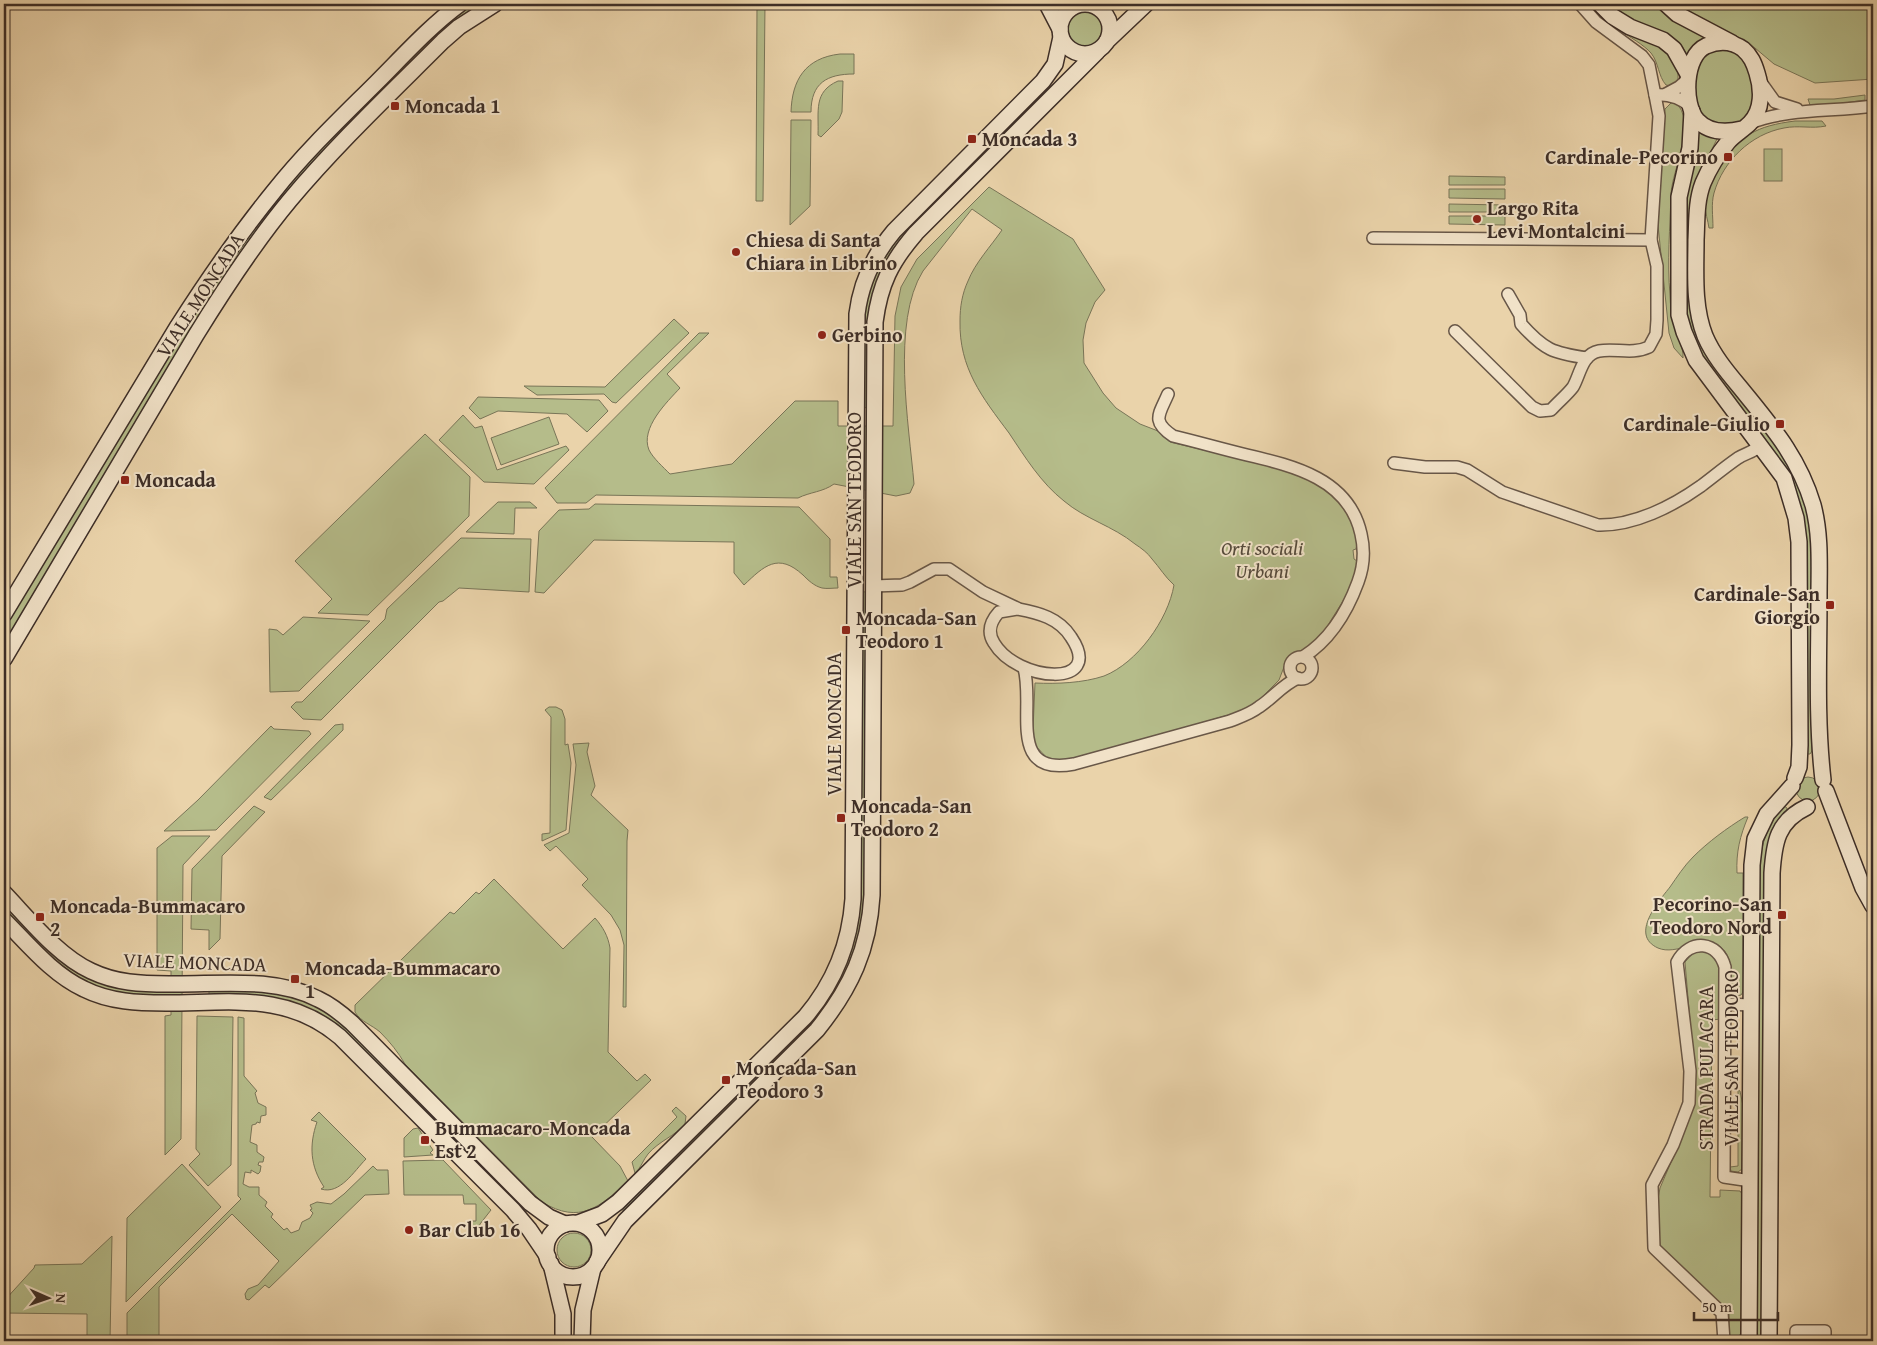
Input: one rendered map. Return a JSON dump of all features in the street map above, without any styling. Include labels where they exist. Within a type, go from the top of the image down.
[{"type":"main road","points":[[4,614],[183,318],[207,280],[244,229],[276,189],[327,132],[432,27],[460,4]]},
{"type":"main road","name":"VIALE MONCADA","points":[[4,659],[201,326],[257,242],[311,176],[367,118],[459,27],[495,4]]},
{"type":"main road","points":[[1048,4],[1064,44],[1076,53],[1083,54],[1102,46],[1110,26],[1104,12],[1091,4],[1072,8],[1067,12],[1063,17],[1061,33]]},
{"type":"main road","name":"VIALE SAN TEODORO","points":[[582,1341],[583,1310],[595,1265],[614,1236],[630,1216],[817,1030],[842,998],[861,957],[867,936],[872,895],[875,322],[881,290],[892,263],[916,233],[1146,4]]},
{"type":"main road","points":[[1600,4],[1612,16],[1630,28],[1663,40],[1674,49],[1688,76],[1692,109],[1690,148],[1678,197],[1680,315],[1684,332],[1696,360],[1784,478],[1796,518],[1799,542],[1800,746],[1799,767],[1793,782],[1792,792],[1797,802],[1824,810],[1837,822]]},
{"type":"main road","points":[[1666,4],[1677,14],[1732,43],[1751,56],[1760,81],[1759,106],[1746,126],[1728,141],[1708,171],[1698,200],[1696,254],[1700,323],[1710,347],[1724,368],[1776,432],[1792,455],[1808,489],[1814,509],[1819,545],[1819,740],[1825,785],[1837,822],[1868,886],[1873,906]]},
{"type":"main road","name":"VIALE MONCADA","points":[[4,893],[70,958],[89,970],[123,982],[140,984],[258,984],[281,986],[318,999],[337,1010],[352,1023],[530,1203],[549,1217],[572,1224],[602,1214],[618,1202],[805,1017],[828,984],[844,950],[850,930],[853,899],[857,314],[860,293],[868,270],[886,240],[1043,81],[1055,64],[1061,33]]},
{"type":"main road","points":[[1688,76],[1693,57],[1704,47],[1732,43]]},
{"type":"main road","points":[[1692,109],[1697,119],[1717,131],[1730,132],[1746,126]]},
{"type":"main road","points":[[856,543],[874,543]]},
{"type":"main road","points":[[856,586],[873,586]]},
{"type":"main road","points":[[1769,1341],[1773,849],[1781,829],[1794,814],[1822,802],[1825,785],[1815,773],[1810,772],[1799,775],[1793,782]]},
{"type":"main road","name":"VIALE SAN TEODORO","points":[[1749,1341],[1752,865],[1755,839],[1767,814],[1793,782]]},
{"type":"main road","points":[[4,920],[64,978],[84,990],[120,1001],[138,1003],[257,1003],[277,1005],[312,1017],[327,1026],[347,1043],[519,1218],[529,1229],[549,1261],[555,1269],[567,1276],[581,1275],[595,1265],[600,1256],[599,1241],[591,1229],[572,1224],[554,1231],[547,1244],[549,1261],[563,1314],[563,1341]]},
{"type":"main road","points":[[618,1202],[619,1214],[625,1217],[630,1216]]},
{"type":"main road","points":[[519,1218],[528,1216],[531,1212],[530,1203]]},
{"type":"main road","points":[[563,1314],[567,1306],[573,1303],[580,1305],[583,1310]]},
{"type":"street","points":[[1455,331],[1532,407],[1540,411],[1551,410],[1572,388],[1587,358],[1600,351],[1640,351],[1649,347],[1653,342],[1658,320],[1656,266],[1651,240],[1660,95],[1649,65],[1642,56],[1596,22],[1580,4]]},
{"type":"street","points":[[1660,95],[1679,87],[1688,76]]},
{"type":"street","points":[[1760,81],[1775,102],[1806,111]]},
{"type":"street","points":[[1660,95],[1684,100],[1692,109]]},
{"type":"street","points":[[1746,126],[1776,115],[1873,106]]},
{"type":"street","points":[[1372,238],[1651,240]]},
{"type":"street","points":[[1508,294],[1520,315],[1521,324],[1546,347],[1560,354],[1587,358]]},
{"type":"street","points":[[1168,394],[1158,417],[1158,422],[1173,436],[1292,466],[1330,485],[1351,507],[1360,526],[1364,544],[1363,571],[1353,598],[1339,622],[1307,661]]},
{"type":"street","points":[[1394,463],[1457,467],[1467,470],[1510,495],[1598,525],[1608,525],[1652,514],[1693,492],[1739,457],[1756,450],[1761,445]]},
{"type":"street","points":[[873,586],[902,584],[910,582],[927,571],[940,568],[949,569],[983,592],[1018,609],[1042,614],[1054,620],[1070,634],[1077,646],[1079,659],[1072,671],[1065,673],[1040,673],[1024,668],[1006,658],[997,648],[991,639],[990,631],[994,618],[999,612],[1018,609]]},
{"type":"street","points":[[983,592],[990,603],[994,618]]},
{"type":"street","points":[[1278,691],[1293,660],[1298,658],[1307,661]]},
{"type":"street","points":[[1024,668],[1028,694],[1028,745],[1039,759],[1046,764],[1057,767],[1230,721],[1249,714],[1298,678],[1308,676],[1310,672],[1307,661]]},
{"type":"street","points":[[1290,665],[1290,671],[1293,676],[1298,678]]},
{"type":"street","points":[[1028,694],[1033,679],[1040,673]]},
{"type":"street","name":"STRADA PULACARA","points":[[1724,1341],[1722,1313],[1654,1248],[1652,1184],[1672,1145],[1689,1103],[1690,1071],[1677,962],[1682,953],[1688,948],[1704,946],[1712,948],[1722,958],[1725,967],[1724,1177],[1750,1181]]},
{"type":"street","points":[[1726,1004],[1752,1005]]},
{"type":"street","points":[[1796,1341],[1796,1331],[1825,1331],[1825,1341]]},
{"type":"green space","points":[[470,4],[482,4],[286,197],[4,649],[4,627],[183,330],[248,233],[304,166],[449,19]]},
{"type":"green space","points":[[757,4],[765,4],[763,201],[756,201]]},
{"type":"green space","points":[[1586,4],[1594,4],[1667,49],[1677,65],[1678,80],[1675,84],[1671,86],[1666,85],[1661,78],[1654,57],[1645,47],[1606,22],[1590,10]]},
{"type":"green space","points":[[1611,4],[1658,4],[1679,21],[1704,37],[1706,41],[1687,57],[1683,47],[1675,40],[1666,34],[1630,19]]},
{"type":"green space","points":[[1679,4],[1873,4],[1873,79],[1815,83],[1774,64],[1749,43],[1709,24]]},
{"type":"green space","points":[[1085,12],[1092,13],[1097,17],[1101,22],[1101,36],[1097,41],[1092,45],[1085,46],[1078,45],[1073,41],[1069,36],[1068,29],[1069,22],[1073,17],[1078,13]]},
{"type":"green space","points":[[1721,49],[1734,51],[1741,55],[1748,67],[1753,88],[1753,100],[1749,114],[1740,122],[1729,125],[1717,124],[1706,118],[1698,108],[1694,93],[1696,74],[1701,59]]},
{"type":"green space","points":[[840,54],[854,54],[854,74],[836,76],[822,82],[814,94],[811,112],[791,112],[794,90],[803,72],[818,60]]},
{"type":"green space","points":[[838,81],[843,81],[842,112],[839,119],[821,137],[818,135],[819,103],[824,91]]},
{"type":"green space","points":[[1048,85],[1052,88],[903,237],[886,261],[876,285],[867,408],[863,407],[863,319],[870,283],[888,247]]},
{"type":"green space","points":[[1865,95],[1865,100],[1830,105],[1810,105],[1808,99],[1834,99]]},
{"type":"green space","points":[[1675,102],[1681,110],[1684,121],[1684,133],[1671,194],[1669,283],[1675,329],[1683,358],[1674,348],[1669,333],[1658,225],[1665,109]]},
{"type":"green space","points":[[791,120],[811,120],[810,206],[790,225]]},
{"type":"green space","points":[[1795,121],[1822,121],[1826,126],[1789,127],[1772,131],[1760,136],[1740,151],[1731,160],[1718,181],[1713,201],[1713,228],[1709,228],[1705,208],[1706,195],[1718,168],[1734,147],[1759,129]]},
{"type":"green space","points":[[1698,131],[1717,139],[1703,167],[1691,312],[1695,330],[1708,357],[1776,442],[1796,477],[1810,518],[1813,564],[1812,751],[1810,754],[1807,754],[1807,549],[1784,466],[1762,434],[1709,369],[1692,342],[1685,312],[1686,198],[1698,150]]},
{"type":"green space","points":[[1764,149],[1782,149],[1782,181],[1764,181]]},
{"type":"green space","points":[[1449,176],[1505,177],[1505,185],[1449,185]]},
{"type":"green space","name":"Orti sociali Urbani","points":[[989,187],[1073,239],[1105,290],[1095,302],[1086,323],[1083,340],[1084,363],[1103,393],[1116,408],[1140,424],[1158,431],[1170,442],[1288,471],[1318,484],[1341,505],[1350,519],[1356,538],[1356,549],[1353,550],[1354,559],[1357,561],[1358,567],[1348,593],[1315,643],[1287,659],[1279,680],[1257,702],[1242,711],[1097,753],[1058,761],[1047,758],[1034,744],[1035,683],[1079,682],[1104,676],[1116,670],[1139,651],[1158,626],[1171,598],[1174,585],[1142,549],[1118,532],[1072,507],[1048,486],[1027,460],[974,381],[963,353],[960,316],[962,301],[971,274],[1002,230],[972,209],[923,271],[913,292],[907,318],[905,345],[906,404],[914,484],[910,493],[896,496],[834,484],[798,498],[596,495],[586,503],[557,503],[545,488],[699,333],[709,333],[667,374],[680,388],[656,416],[648,433],[647,442],[649,450],[670,474],[732,464],[795,401],[838,401],[838,426],[893,426],[895,316],[901,287],[917,259]]},
{"type":"green space","points":[[1449,189],[1505,189],[1505,199],[1449,198]]},
{"type":"green space","points":[[1449,204],[1505,205],[1505,212],[1449,212]]},
{"type":"green space","points":[[1449,216],[1505,216],[1505,225],[1449,224]]},
{"type":"green space","points":[[674,319],[689,333],[616,403],[612,402],[604,394],[537,395],[524,386],[605,387]]},
{"type":"green space","points":[[478,397],[599,400],[608,411],[587,432],[567,414],[498,411],[480,419],[469,408]]},
{"type":"green space","points":[[463,415],[475,428],[482,426],[497,470],[566,446],[569,450],[534,484],[484,482],[439,440]]},
{"type":"green space","points":[[549,417],[559,444],[501,465],[491,438]]},
{"type":"green space","points":[[425,434],[470,477],[469,516],[368,615],[318,613],[332,599],[295,561]]},
{"type":"green space","points":[[498,502],[530,502],[537,508],[515,508],[514,534],[466,532]]},
{"type":"green space","points":[[595,504],[799,507],[830,539],[830,577],[837,577],[838,588],[819,587],[811,583],[794,568],[779,563],[765,567],[744,585],[734,573],[734,542],[594,540],[544,593],[535,592],[539,531],[559,510],[589,509]]},
{"type":"green space","points":[[461,538],[531,539],[529,592],[459,588],[439,602],[321,720],[303,719],[291,707],[296,702],[302,702],[385,619],[387,609]]},
{"type":"green space","points":[[866,591],[865,914],[854,959],[825,1012],[625,1212],[623,1211],[623,1206],[840,976],[852,947],[861,895],[861,594]]},
{"type":"green space","points":[[303,617],[370,621],[299,691],[270,692],[269,629],[277,630],[283,635]]},
{"type":"green space","points":[[549,707],[556,707],[562,710],[565,719],[565,745],[568,744],[571,763],[566,830],[542,841],[542,834],[550,833],[551,717],[545,710]]},
{"type":"green space","points":[[343,724],[343,730],[271,800],[264,797],[335,725]]},
{"type":"green space","points":[[271,726],[274,729],[309,731],[311,734],[216,830],[164,831],[198,800]]},
{"type":"green space","points":[[589,743],[587,752],[595,786],[591,795],[628,830],[626,1007],[623,1007],[624,945],[620,930],[611,915],[582,885],[588,879],[556,846],[550,851],[544,845],[569,833],[576,765],[573,744]]},
{"type":"green space","points":[[1808,777],[1813,778],[1819,784],[1819,794],[1813,800],[1808,801],[1803,800],[1797,794],[1796,789],[1797,784],[1803,778]]},
{"type":"green space","points":[[254,806],[265,812],[222,856],[220,939],[209,950],[209,930],[191,929],[192,869]]},
{"type":"green space","points":[[1784,806],[1787,808],[1787,812],[1768,844],[1764,874],[1763,1341],[1757,1341],[1758,874],[1768,829]]},
{"type":"green space","points":[[1745,817],[1748,817],[1739,844],[1737,858],[1737,873],[1743,873],[1743,992],[1741,995],[1736,996],[1731,991],[1731,972],[1727,954],[1718,945],[1705,943],[1665,950],[1658,948],[1650,942],[1646,935],[1646,927],[1654,909],[1690,860],[1711,841]]},
{"type":"green space","points":[[172,836],[210,836],[183,865],[181,1139],[165,1155],[165,1016],[171,1015],[171,997],[117,994],[84,982],[54,962],[41,950],[4,911],[4,902],[59,957],[171,989],[171,971],[157,970],[157,848]]},
{"type":"green space","points":[[494,879],[563,949],[595,918],[598,921],[603,928],[610,948],[608,1052],[637,1081],[645,1074],[651,1080],[592,1137],[620,1166],[628,1181],[599,1205],[589,1210],[568,1212],[555,1209],[542,1202],[405,1064],[394,1047],[380,1032],[363,1021],[355,1012],[355,1005],[450,912],[454,914],[476,892],[479,894]]},
{"type":"green space","points":[[1702,951],[1710,954],[1716,960],[1722,990],[1721,1019],[1712,1020],[1710,1197],[1720,1197],[1720,1190],[1740,1191],[1742,1194],[1741,1333],[1739,1336],[1731,1337],[1729,1334],[1729,1312],[1664,1251],[1658,1238],[1658,1199],[1660,1188],[1683,1134],[1694,1069],[1685,962],[1693,953]]},
{"type":"green space","points":[[209,990],[275,992],[301,998],[321,1007],[343,1022],[527,1208],[527,1211],[523,1213],[338,1027],[209,997]]},
{"type":"green space","points":[[197,1016],[233,1017],[231,1165],[208,1186],[189,1165],[200,1154],[196,1149]]},
{"type":"green space","points":[[238,1017],[244,1018],[244,1076],[257,1091],[255,1093],[258,1103],[266,1107],[266,1115],[261,1116],[260,1123],[257,1122],[252,1125],[250,1142],[257,1145],[257,1152],[264,1157],[263,1162],[259,1162],[258,1165],[261,1166],[258,1174],[251,1170],[251,1173],[245,1172],[243,1184],[249,1187],[259,1187],[259,1195],[267,1202],[265,1206],[273,1214],[271,1217],[284,1230],[287,1228],[291,1233],[299,1230],[302,1222],[310,1218],[313,1213],[310,1210],[312,1209],[310,1205],[317,1202],[331,1204],[373,1166],[377,1170],[388,1170],[389,1194],[365,1195],[269,1288],[265,1285],[249,1300],[246,1299],[245,1294],[248,1289],[258,1285],[279,1261],[232,1214],[159,1287],[159,1341],[127,1341],[127,1313],[241,1199],[238,1196]]},
{"type":"green space","points":[[1738,1090],[1740,1091],[1743,1106],[1742,1169],[1738,1172],[1731,1171],[1730,1167],[1738,1166]]},
{"type":"green space","points":[[676,1107],[686,1116],[685,1124],[677,1132],[652,1149],[635,1173],[632,1162],[677,1117],[672,1111]]},
{"type":"green space","points":[[319,1112],[366,1159],[346,1181],[334,1189],[328,1190],[321,1189],[324,1187],[316,1171],[312,1155],[314,1131],[317,1122],[311,1120]]},
{"type":"green space","points":[[418,1128],[433,1150],[430,1153],[433,1155],[404,1157],[404,1138],[413,1129]]},
{"type":"green space","points":[[443,1160],[491,1210],[480,1224],[477,1237],[472,1237],[472,1221],[476,1221],[476,1204],[464,1204],[463,1195],[404,1195],[403,1161]]},
{"type":"green space","points":[[182,1164],[221,1207],[126,1302],[127,1218]]},
{"type":"green space","points":[[574,1233],[586,1238],[591,1250],[586,1262],[574,1267],[562,1262],[557,1250],[562,1238]]},
{"type":"green space","points":[[112,1236],[110,1341],[87,1341],[87,1314],[4,1313],[4,1301],[35,1265],[82,1264]]},
{"type":"place","name":"Moncada 1","points":[[395,106]]},
{"type":"place","name":"Moncada 3","points":[[972,139]]},
{"type":"place","name":"Cardinale-Pecorino","points":[[1728,157]]},
{"type":"place","name":"Largo Rita Levi Montalcini","points":[[1477,219]]},
{"type":"place","name":"Chiesa di Santa Chiara in Librino","points":[[736,252]]},
{"type":"place","name":"Gerbino","points":[[822,335]]},
{"type":"place","name":"Cardinale-Giulio","points":[[1780,424]]},
{"type":"place","name":"Moncada","points":[[125,480]]},
{"type":"place","name":"Cardinale-San Giorgio","points":[[1830,605]]},
{"type":"place","name":"Moncada-San Teodoro 1","points":[[846,630]]},
{"type":"place","name":"Moncada-San Teodoro 2","points":[[841,818]]},
{"type":"place","name":"Pecorino-San Teodoro Nord","points":[[1782,915]]},
{"type":"place","name":"Moncada-Bummacaro 2","points":[[40,917]]},
{"type":"place","name":"Moncada-Bummacaro 1","points":[[295,979]]},
{"type":"place","name":"Moncada-San Teodoro 3","points":[[726,1080]]},
{"type":"place","name":"Bummacaro-Moncada Est 2","points":[[425,1140]]},
{"type":"place","name":"Bar Club 16","points":[[409,1230]]}]
